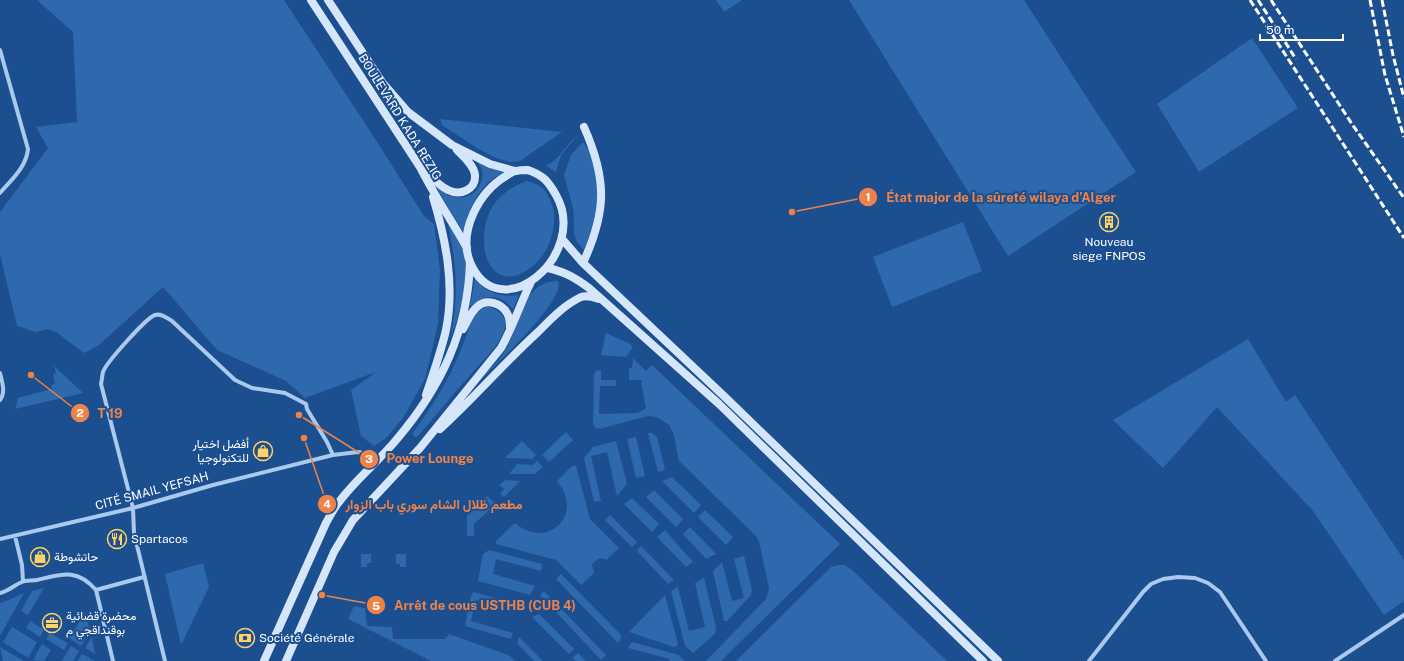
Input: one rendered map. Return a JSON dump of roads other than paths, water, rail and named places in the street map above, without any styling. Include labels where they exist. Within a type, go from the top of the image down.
[{"type":"main road","name":"BOULEVARD KADA REZIG","points":[[311,0],[420,167],[430,187],[467,249]]},
{"type":"main road","name":"BOULEVARD KADA REZIG","points":[[328,0],[382,82],[408,112],[452,145],[490,164],[515,170],[528,170],[538,174],[549,182],[558,198],[562,212],[562,239],[556,254],[548,268],[531,282],[512,289],[501,289],[491,286],[480,279],[470,262],[467,249],[467,237],[474,213],[482,197],[494,184],[515,170]]},
{"type":"main road","points":[[583,262],[594,237],[600,211],[601,190],[597,160],[584,127]]},
{"type":"main road","points":[[420,167],[448,190],[457,193],[466,191],[472,186],[475,175],[472,167],[452,145]]},
{"type":"main road","points":[[423,404],[446,330],[449,294],[449,273],[444,240],[430,187]]},
{"type":"main road","points":[[562,239],[583,262],[998,661]]},
{"type":"main road","points":[[457,342],[467,293],[470,262]]},
{"type":"main road","points":[[548,268],[563,272],[577,279],[719,404],[983,661]]},
{"type":"main road","name":"BOULEVARD KADA REZIG","points":[[286,661],[334,552],[349,525],[420,448],[501,348],[531,282]]},
{"type":"main road","points":[[420,448],[460,411],[527,342],[565,307],[583,297],[592,296],[602,300]]},
{"type":"main road","points":[[264,661],[326,523],[339,502],[397,440],[413,420],[438,382],[476,306],[481,303],[488,302],[495,303],[505,309],[508,315],[510,329]]},
{"type":"main road","points":[[719,404],[726,398]]},
{"type":"street","points":[[0,50],[28,150],[27,158],[22,167],[0,193]]},
{"type":"street","points":[[165,661],[134,533],[134,508],[101,384],[103,371],[126,342],[155,315],[164,316],[172,321],[218,366],[235,380],[252,388],[285,393],[306,404],[307,409],[333,455]]},
{"type":"street","points":[[0,373],[3,386],[3,396],[0,400]]},
{"type":"street","name":"CITÉ SMAIL YEFSAH","points":[[0,539],[134,508],[213,485],[333,455],[358,452],[368,454],[379,459]]},
{"type":"street","points":[[15,536],[22,565],[23,582]]},
{"type":"street","points":[[0,593],[6,592],[23,582],[66,573],[74,574],[90,583],[96,590],[113,661]]},
{"type":"street","points":[[96,590],[144,576]]},
{"type":"street","points":[[1089,661],[1142,592],[1151,584],[1163,578],[1178,577],[1195,578],[1208,583],[1220,592],[1266,661]]},
{"type":"street","points":[[1335,661],[1404,615]]},
{"type":"railway","points":[[1250,0],[1404,238]]},
{"type":"railway","points":[[1258,0],[1296,59]]},
{"type":"railway","points":[[1271,0],[1352,124],[1404,198]]},
{"type":"railway","points":[[1370,0],[1385,75],[1404,137]]},
{"type":"railway","points":[[1382,0],[1393,55],[1404,98]]},
{"type":"place","name":"État major de la sûreté wilaya d’Alger","points":[[792,212]]},
{"type":"place","name":"Nouveau siege FNPOS","points":[[1109,222]]},
{"type":"place","name":"T 19","points":[[31,375]]},
{"type":"place","name":"Power Lounge","points":[[299,415]]},
{"type":"place","name":"مطعم ظلال الشام سوري باب الزوار","points":[[304,438]]},
{"type":"place","name":"أفضل اختيار للتكنولوجيا","points":[[263,451]]},
{"type":"place","name":"Spartacos","points":[[117,539]]},
{"type":"place","name":"حاتشوطة","points":[[40,557]]},
{"type":"place","name":"Arrêt de cous USTHB (CUB 4)","points":[[322,595]]},
{"type":"place","name":"محضرة قضائية بوقنداقجي م","points":[[52,623]]},
{"type":"place","name":"Société Générale","points":[[245,638]]}]
